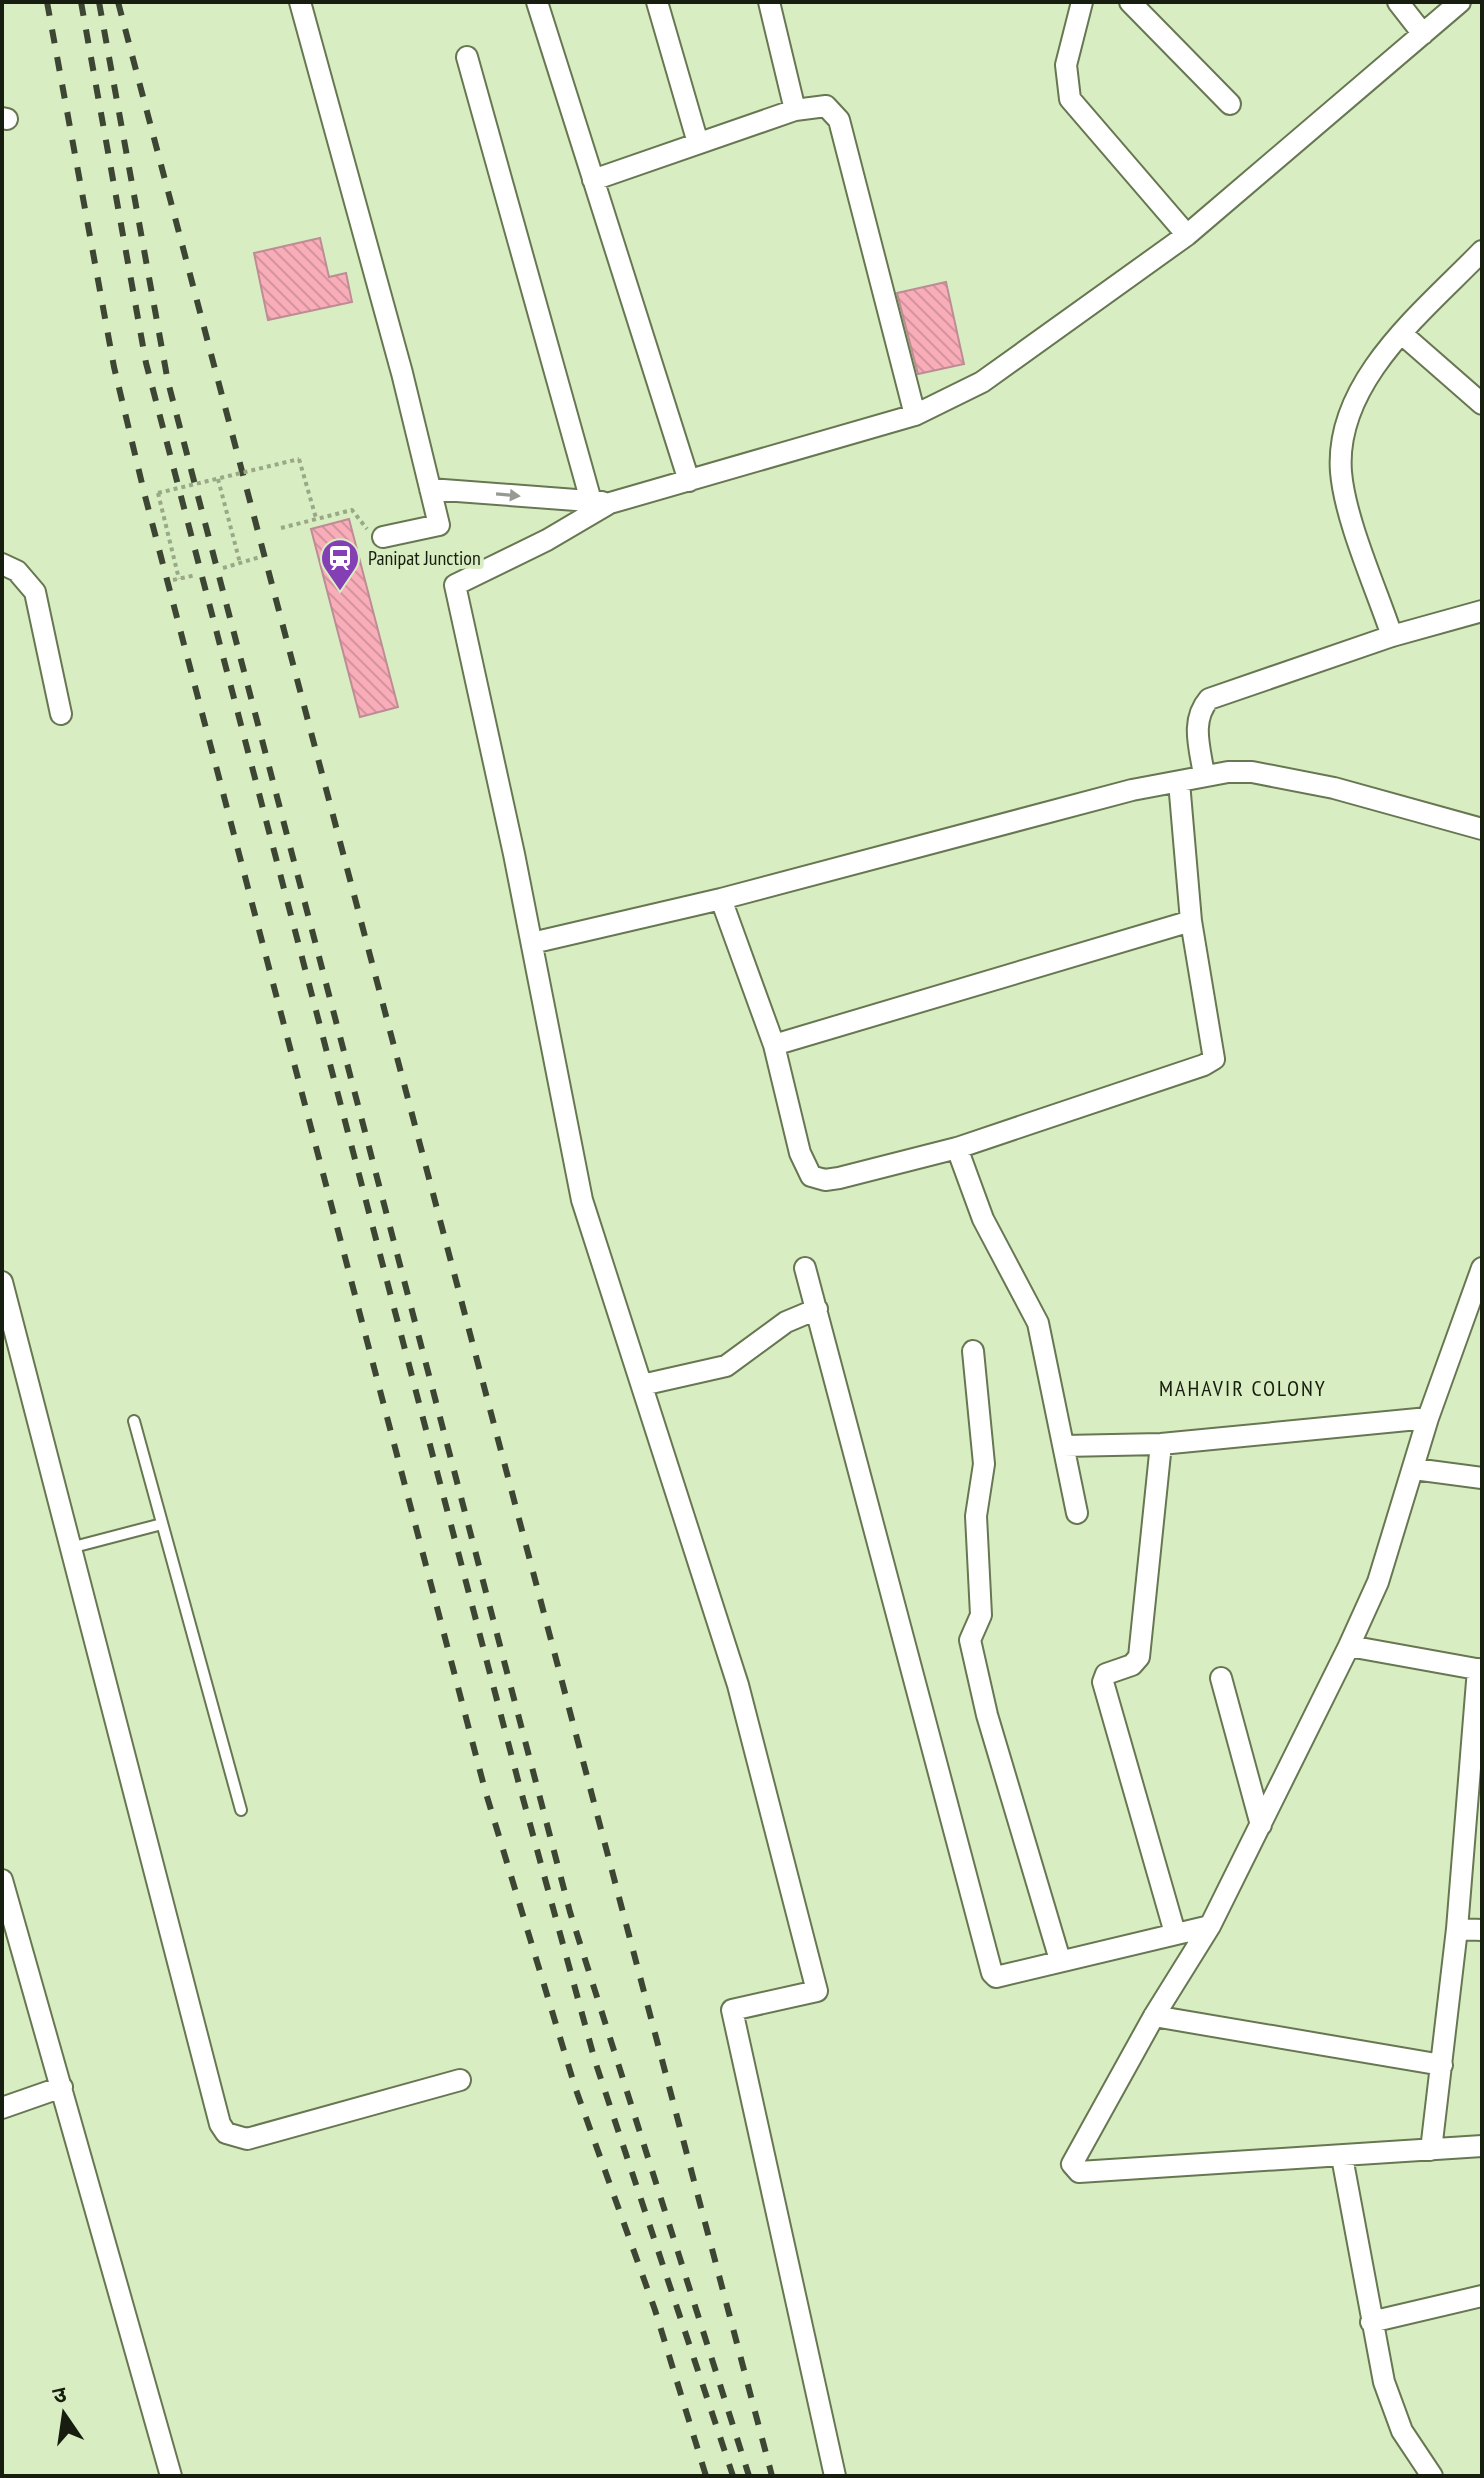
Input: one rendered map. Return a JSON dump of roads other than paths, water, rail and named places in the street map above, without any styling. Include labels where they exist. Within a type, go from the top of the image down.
[{"type":"street","points":[[300,2],[439,525],[383,537]]},
{"type":"street","points":[[537,2],[689,481]]},
{"type":"street","points":[[657,2],[698,143]]},
{"type":"street","points":[[769,2],[795,110]]},
{"type":"street","points":[[1082,2],[1066,65],[1070,99],[1187,235]]},
{"type":"street","points":[[1130,2],[1230,104]]},
{"type":"street","points":[[1398,2],[1423,34]]},
{"type":"street","points":[[430,489],[600,502],[689,481],[915,415],[954,398],[1019,360],[1187,235],[1460,2]]},
{"type":"street","points":[[467,57],[600,502]]},
{"type":"street","points":[[593,180],[795,110],[826,106],[839,120],[915,415]]},
{"type":"street","points":[[1392,636],[1346,499],[1341,450],[1356,399],[1378,363],[1482,251]]},
{"type":"street","points":[[1402,334],[1482,404]]},
{"type":"street","points":[[600,502],[547,540],[455,585],[532,943],[582,1200],[738,1685],[817,1991],[732,2010],[835,2476]]},
{"type":"street","points":[[2,564],[17,571],[35,592],[61,714]]},
{"type":"street","points":[[1204,775],[1197,723],[1201,709],[1209,699],[1392,636],[1481,618]]},
{"type":"street","points":[[532,943],[721,899],[1132,790],[1204,775],[1252,772],[1334,788],[1482,829]]},
{"type":"street","points":[[721,899],[774,1045],[800,1153],[811,1176],[825,1180],[839,1178],[957,1148],[1210,1063],[1214,1046],[1191,921],[1179,782]]},
{"type":"street","points":[[774,1045],[1191,921]]},
{"type":"street","points":[[957,1148],[983,1219],[1038,1323],[1077,1513]]},
{"type":"street","points":[[805,1268],[992,1973],[996,1977],[1007,1976],[1060,1960],[1210,1926]]},
{"type":"street","points":[[1482,1268],[1428,1418],[1378,1582],[1349,1646],[1210,1926],[1154,2016],[1072,2164],[1075,2171],[1482,2146]]},
{"type":"street","points":[[2,1282],[220,2124],[226,2133],[247,2139],[460,2080]]},
{"type":"street","points":[[642,1385],[726,1366],[786,1322],[817,1309]]},
{"type":"street","points":[[973,1351],[984,1464],[976,1516],[981,1615],[970,1640],[987,1715],[1060,1960]]},
{"type":"street","points":[[1064,1446],[1161,1444],[1428,1418]]},
{"type":"street","points":[[1161,1444],[1139,1657],[1132,1665],[1106,1674],[1103,1682],[1175,1933]]},
{"type":"street","points":[[1414,1469],[1482,1478]]},
{"type":"street","points":[[1349,1646],[1480,1669],[1457,1929],[1431,2150]]},
{"type":"street","points":[[1221,1678],[1261,1825]]},
{"type":"street","points":[[2,1880],[171,2476]]},
{"type":"street","points":[[1457,1929],[1482,1930]]},
{"type":"street","points":[[1154,2016],[1442,2065]]},
{"type":"street","points":[[2,2108],[62,2087]]},
{"type":"street","points":[[1342,2157],[1371,2322],[1392,2409],[1402,2431],[1432,2476]]},
{"type":"street","points":[[1371,2322],[1482,2296]]},
{"type":"lane","points":[[134,1421],[241,1810]]},
{"type":"lane","points":[[70,1548],[162,1524]]},
{"type":"railway","points":[[47,2],[114,367],[145,496],[485,1790],[575,2087],[655,2310],[706,2476]]},
{"type":"railway","points":[[81,2],[146,363],[519,1784],[595,2061],[733,2476]]},
{"type":"railway","points":[[99,2],[168,382],[570,1912],[749,2476]]},
{"type":"railway","points":[[118,2],[772,2476]]},
{"type":"place","name":"Panipat Junction","points":[[340,592]]},
{"type":"district","name":"MAHAVIR COLONY","points":[[1243,1388]]}]
